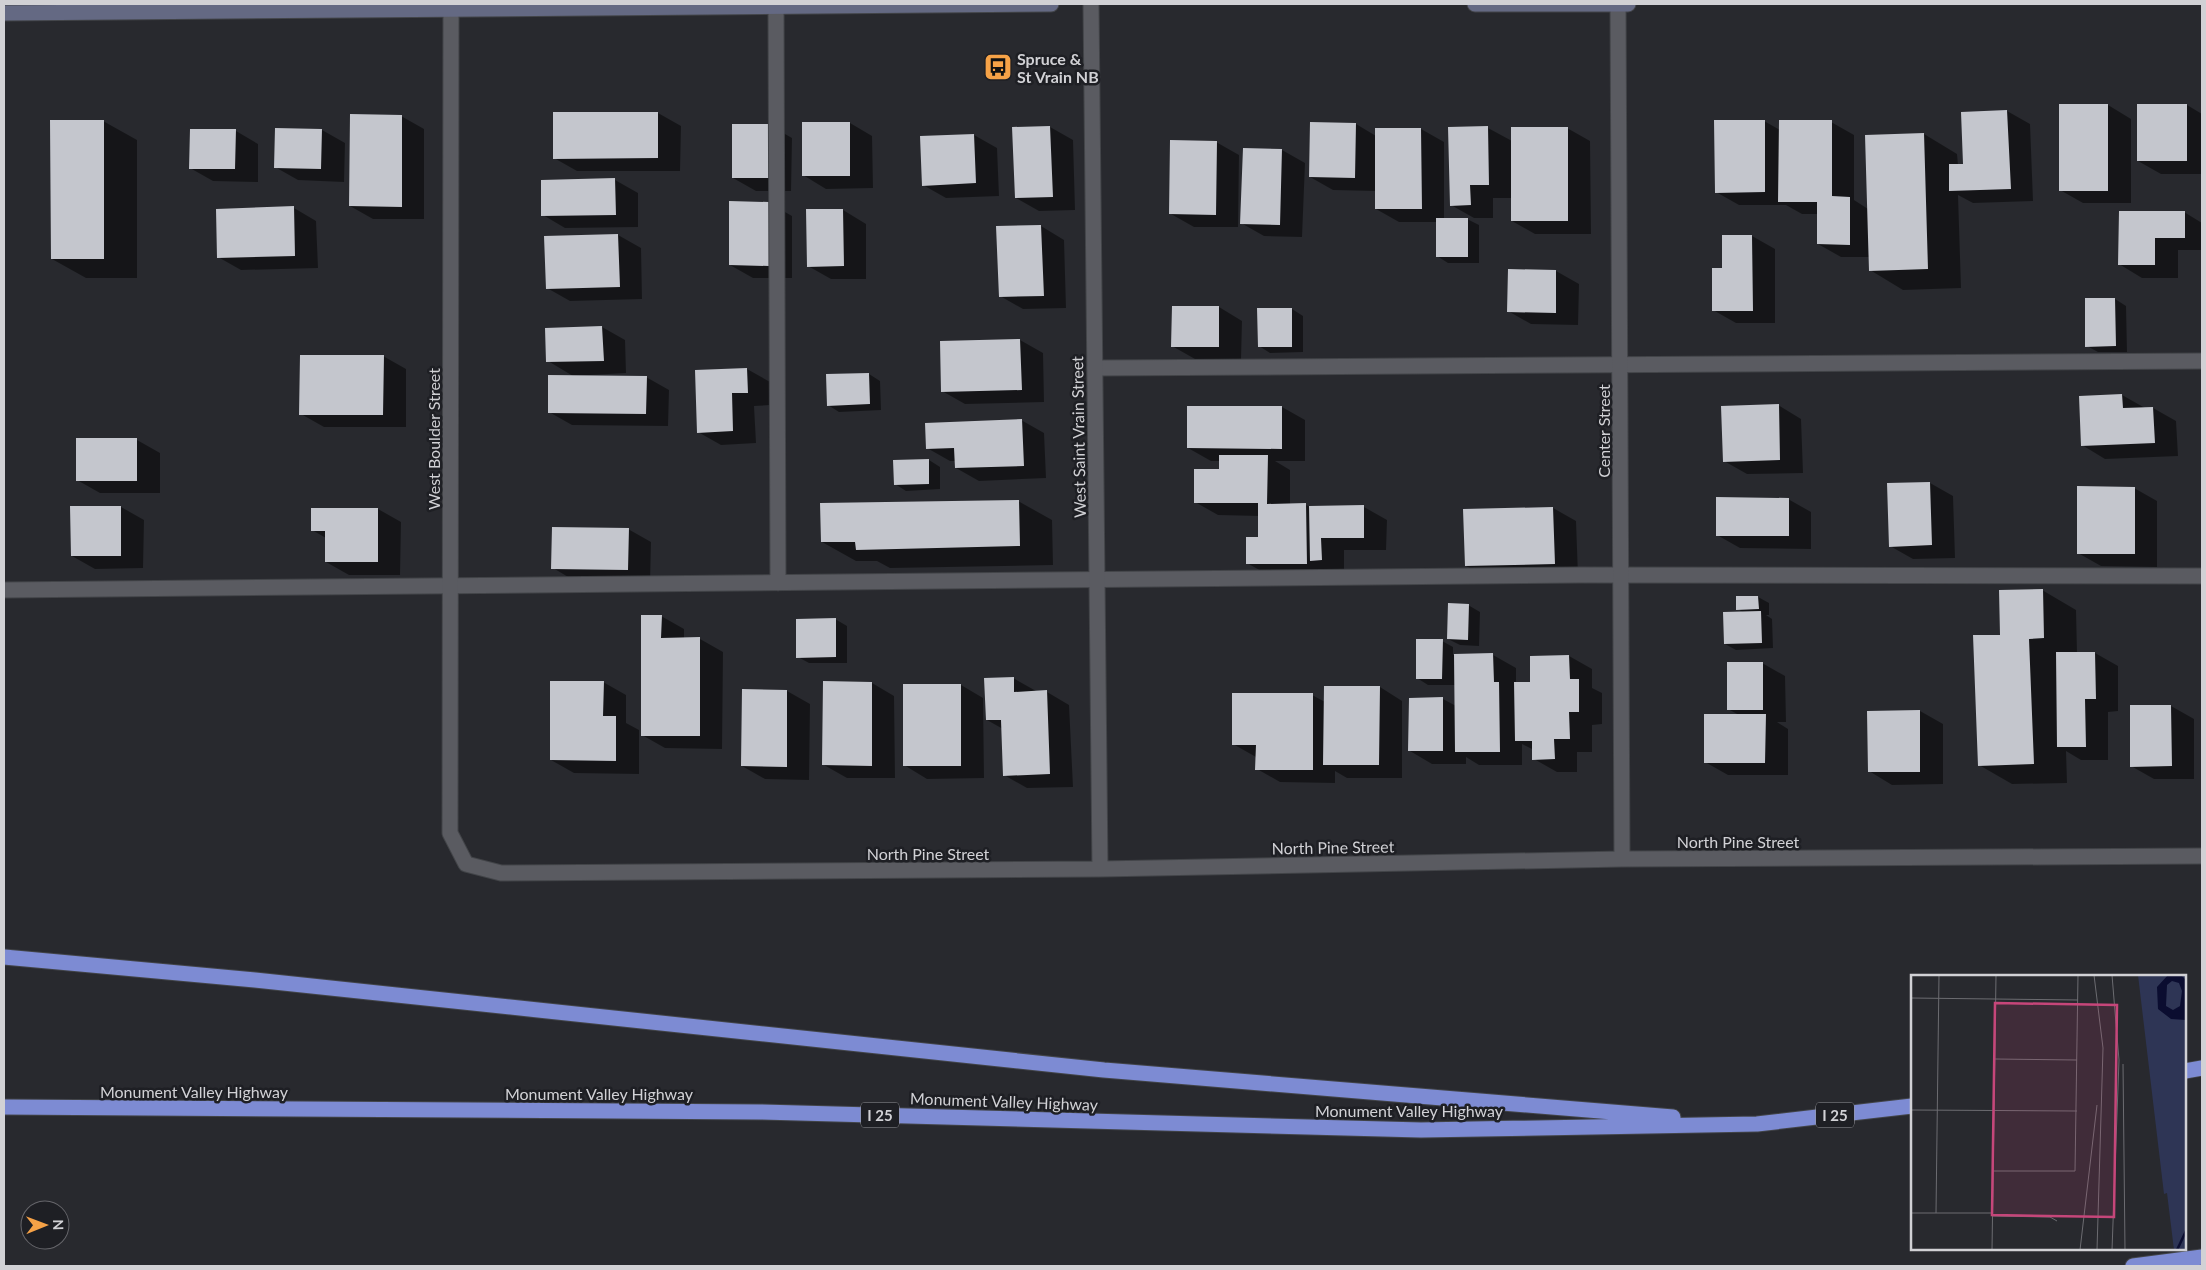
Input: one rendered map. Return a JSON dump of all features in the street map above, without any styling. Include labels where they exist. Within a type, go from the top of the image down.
[{"type":"highway","points":[[4,958],[264,981],[1104,1070],[1757,1124]]},
{"type":"highway","points":[[2186,1071],[2202,1068]]},
{"type":"highway","name":"Monument Valley Highway","points":[[4,1107],[761,1112],[1421,1130],[1757,1124],[1911,1106]]},
{"type":"highway","points":[[2133,1266],[2202,1257]]},
{"type":"street","points":[[11,10],[451,10],[1051,4]]},
{"type":"street","name":"West Saint Vrain Street","points":[[1091,4],[1100,869]]},
{"type":"street","points":[[1475,4],[1628,4]]},
{"type":"street","name":"Center Street","points":[[1618,4],[1622,859]]},
{"type":"street","points":[[776,7],[778,583]]},
{"type":"street","name":"West Boulder Street","points":[[451,10],[450,833],[466,864]]},
{"type":"street","points":[[1095,368],[2202,361]]},
{"type":"street","points":[[4,590],[450,584],[778,583],[1621,575],[2202,576]]},
{"type":"street","name":"North Pine Street","points":[[466,864],[501,873],[1100,869],[1622,859],[2202,856]]},
{"type":"building","points":[[2059,104],[2108,104],[2108,191],[2059,191]]},
{"type":"building","points":[[2137,104],[2187,104],[2187,161],[2137,161]]},
{"type":"building","points":[[2007,110],[2011,189],[1949,191],[1949,164],[1963,164],[1961,112]]},
{"type":"building","points":[[553,112],[658,112],[658,158],[553,159]]},
{"type":"building","points":[[350,114],[402,115],[402,207],[349,206]]},
{"type":"building","points":[[50,120],[104,120],[104,259],[51,259]]},
{"type":"building","points":[[1714,120],[1765,120],[1765,192],[1715,193]]},
{"type":"building","points":[[1779,120],[1832,120],[1832,196],[1850,197],[1850,245],[1817,244],[1817,202],[1778,202]]},
{"type":"building","points":[[802,122],[850,122],[850,176],[802,176]]},
{"type":"building","points":[[1310,122],[1356,123],[1355,178],[1309,177]]},
{"type":"building","points":[[732,124],[769,124],[769,178],[732,178]]},
{"type":"building","points":[[1050,126],[1053,197],[1015,198],[1012,127]]},
{"type":"building","points":[[1488,126],[1489,185],[1470,185],[1471,205],[1450,206],[1448,127]]},
{"type":"building","points":[[1511,127],[1568,127],[1568,221],[1511,221]]},
{"type":"building","points":[[275,128],[322,129],[321,169],[274,168]]},
{"type":"building","points":[[1375,128],[1421,128],[1422,209],[1375,209]]},
{"type":"building","points":[[190,129],[236,129],[235,169],[189,169]]},
{"type":"building","points":[[1924,133],[1928,269],[1869,271],[1865,135]]},
{"type":"building","points":[[974,134],[976,183],[922,186],[920,136]]},
{"type":"building","points":[[1170,140],[1217,141],[1216,215],[1169,214]]},
{"type":"building","points":[[1243,148],[1282,149],[1280,225],[1240,224]]},
{"type":"building","points":[[615,178],[616,215],[541,216],[541,180]]},
{"type":"building","points":[[729,201],[769,202],[769,266],[729,265]]},
{"type":"building","points":[[294,206],[295,256],[217,258],[216,209]]},
{"type":"building","points":[[806,209],[843,209],[844,266],[807,267]]},
{"type":"building","points":[[2119,211],[2185,211],[2185,238],[2155,238],[2155,265],[2118,265]]},
{"type":"building","points":[[1436,218],[1468,218],[1468,257],[1436,257]]},
{"type":"building","points":[[1041,225],[1044,296],[999,297],[996,226]]},
{"type":"building","points":[[618,234],[620,287],[546,289],[544,236]]},
{"type":"building","points":[[1722,235],[1752,235],[1753,311],[1712,311],[1712,268],[1722,268]]},
{"type":"building","points":[[1508,269],[1556,270],[1556,313],[1507,312]]},
{"type":"building","points":[[2085,298],[2115,298],[2116,346],[2085,347]]},
{"type":"building","points":[[1172,306],[1219,306],[1219,347],[1171,347]]},
{"type":"building","points":[[1257,308],[1292,308],[1292,347],[1258,347]]},
{"type":"building","points":[[602,326],[604,361],[546,362],[545,328]]},
{"type":"building","points":[[1020,339],[1022,390],[941,392],[940,341]]},
{"type":"building","points":[[300,355],[384,355],[383,415],[299,415]]},
{"type":"building","points":[[747,368],[748,393],[732,393],[733,431],[697,433],[695,370]]},
{"type":"building","points":[[869,373],[870,404],[827,406],[826,374]]},
{"type":"building","points":[[548,375],[647,376],[646,414],[548,413]]},
{"type":"building","points":[[2122,394],[2123,408],[2153,407],[2155,443],[2081,446],[2079,396]]},
{"type":"building","points":[[1779,404],[1780,460],[1723,462],[1721,406]]},
{"type":"building","points":[[1187,406],[1282,406],[1282,449],[1187,448]]},
{"type":"building","points":[[1022,419],[1024,466],[955,468],[954,448],[926,449],[925,423]]},
{"type":"building","points":[[76,438],[137,438],[137,481],[76,481]]},
{"type":"building","points":[[1219,455],[1268,455],[1267,504],[1306,503],[1307,564],[1246,564],[1246,537],[1258,537],[1258,503],[1194,503],[1194,469],[1219,469]]},
{"type":"building","points":[[929,459],[929,484],[894,485],[893,460]]},
{"type":"building","points":[[1930,482],[1932,545],[1889,547],[1887,483]]},
{"type":"building","points":[[2077,486],[2135,487],[2135,554],[2077,554]]},
{"type":"building","points":[[1716,497],[1789,498],[1789,536],[1716,536]]},
{"type":"building","points":[[1019,500],[1020,546],[856,550],[855,542],[821,542],[820,503]]},
{"type":"building","points":[[1364,505],[1364,538],[1321,538],[1322,560],[1310,561],[1309,506]]},
{"type":"building","points":[[70,506],[121,506],[121,556],[71,556]]},
{"type":"building","points":[[1553,507],[1555,564],[1465,566],[1463,509]]},
{"type":"building","points":[[311,508],[378,508],[378,562],[325,562],[325,531],[311,531]]},
{"type":"building","points":[[552,527],[629,528],[628,570],[551,569]]},
{"type":"building","points":[[2043,589],[2044,638],[2029,639],[2034,764],[1978,766],[1973,635],[2000,635],[1999,590]]},
{"type":"building","points":[[1736,596],[1758,596],[1759,609],[1736,610]]},
{"type":"building","points":[[1448,603],[1469,604],[1468,640],[1447,639]]},
{"type":"building","points":[[1761,611],[1762,643],[1724,644],[1723,612]]},
{"type":"building","points":[[641,615],[662,615],[661,638],[700,637],[700,736],[641,736]]},
{"type":"building","points":[[836,618],[836,657],[796,658],[796,619]]},
{"type":"building","points":[[1416,639],[1443,639],[1442,679],[1416,679]]},
{"type":"building","points":[[2056,652],[2095,652],[2096,699],[2085,699],[2086,747],[2057,747]]},
{"type":"building","points":[[1493,653],[1494,682],[1499,682],[1500,752],[1455,752],[1454,654]]},
{"type":"building","points":[[1569,655],[1570,679],[1579,679],[1579,712],[1569,712],[1570,739],[1554,739],[1555,759],[1532,760],[1532,741],[1515,741],[1514,682],[1530,682],[1530,656]]},
{"type":"building","points":[[1727,662],[1763,662],[1763,710],[1727,710]]},
{"type":"building","points":[[1014,677],[1014,692],[1047,690],[1050,774],[1003,776],[1001,720],[986,720],[984,678]]},
{"type":"building","points":[[550,681],[604,681],[603,716],[616,716],[616,761],[550,760]]},
{"type":"building","points":[[823,681],[872,682],[872,766],[822,765]]},
{"type":"building","points":[[903,684],[961,684],[961,766],[903,766]]},
{"type":"building","points":[[1324,686],[1380,686],[1379,765],[1323,765]]},
{"type":"building","points":[[742,689],[787,690],[787,767],[741,766]]},
{"type":"building","points":[[1232,693],[1313,693],[1313,770],[1255,770],[1256,745],[1232,745]]},
{"type":"building","points":[[1443,697],[1443,751],[1408,751],[1409,698]]},
{"type":"building","points":[[2130,705],[2171,705],[2172,766],[2130,767]]},
{"type":"building","points":[[1920,710],[1920,772],[1868,772],[1867,711]]},
{"type":"building","points":[[1704,714],[1766,714],[1765,763],[1704,763]]},
{"type":"place","name":"Spruce & St Vrain NB","points":[[998,67]]}]
